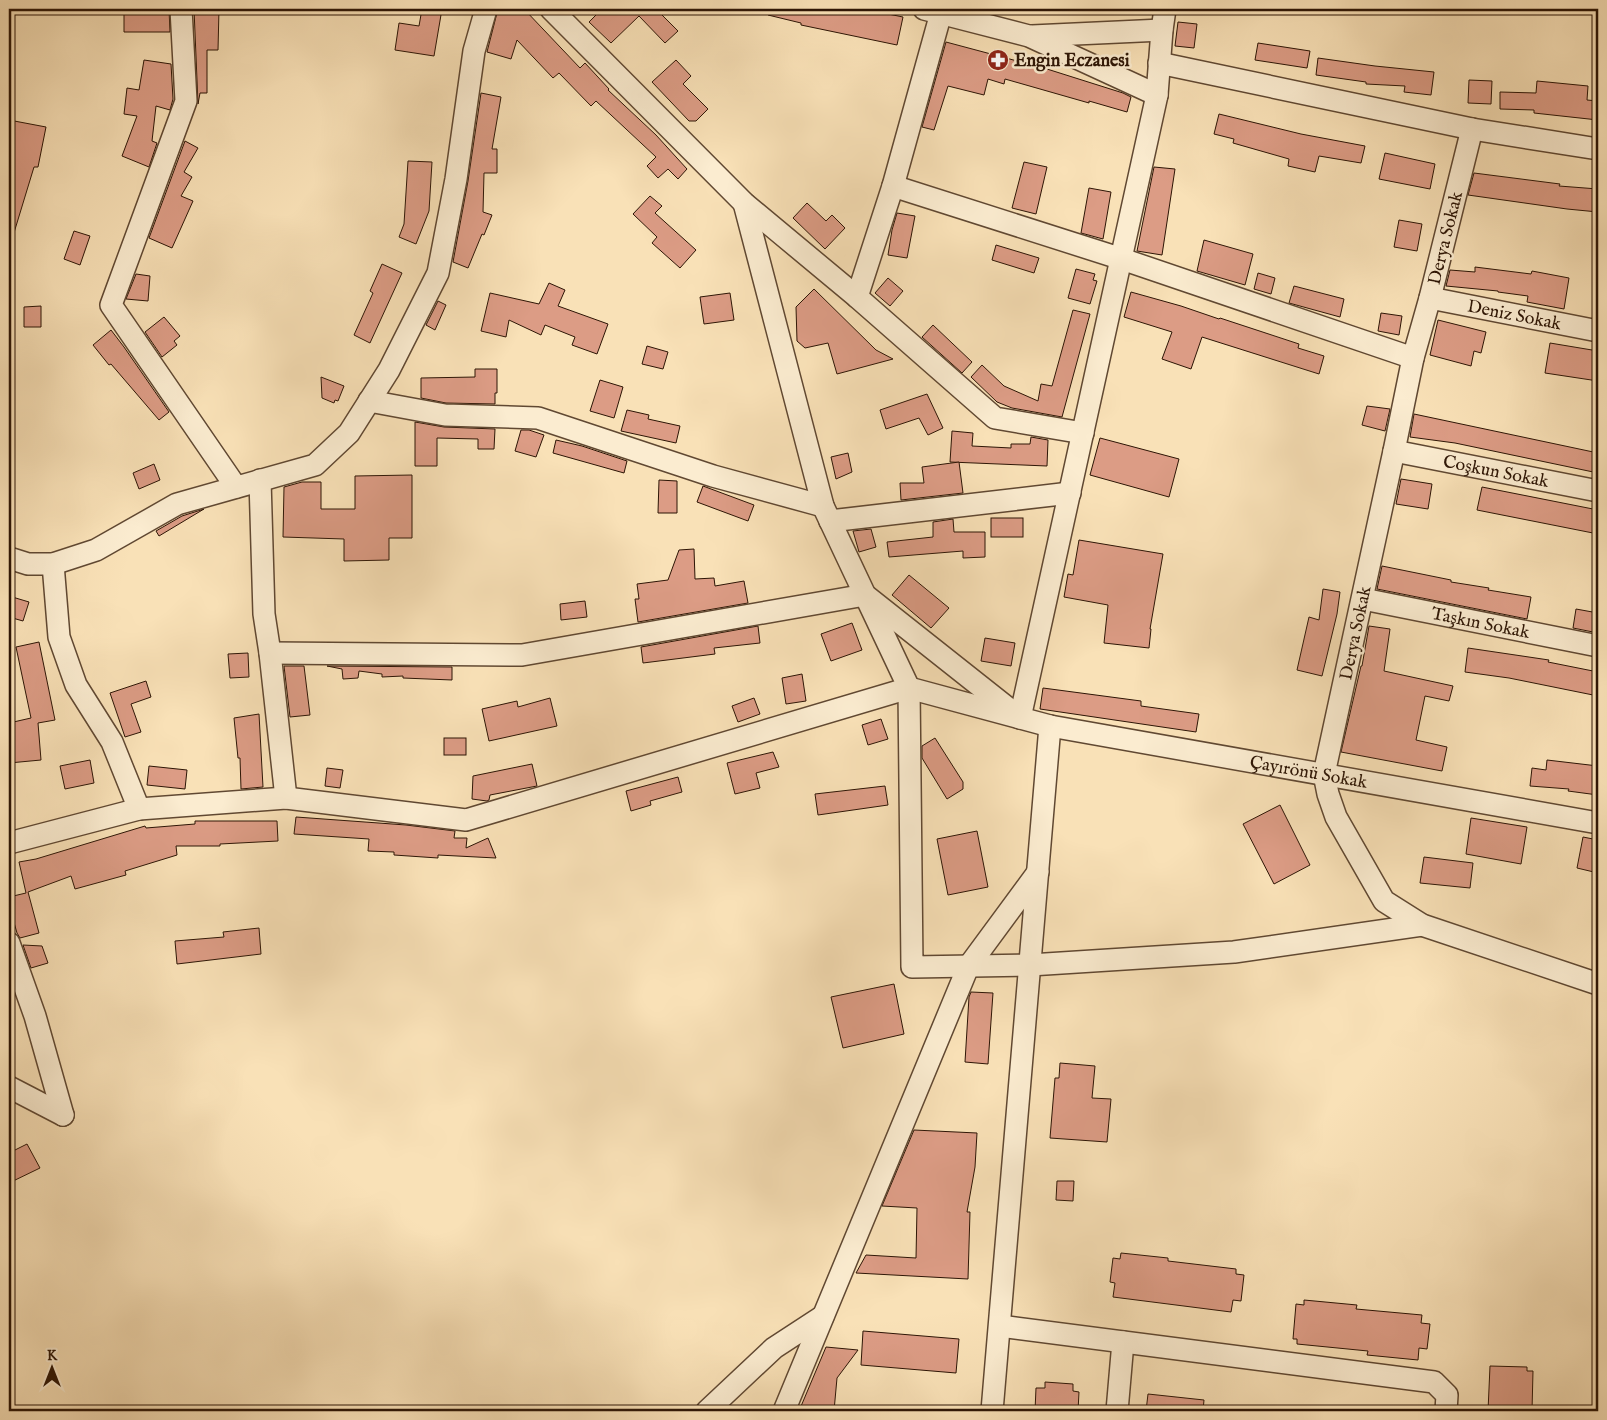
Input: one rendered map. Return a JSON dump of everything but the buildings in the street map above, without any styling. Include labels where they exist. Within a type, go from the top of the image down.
[{"type":"street","points":[[181,9],[186,101],[112,305],[236,487]]},
{"type":"street","points":[[9,558],[28,564],[53,564],[96,550],[177,504],[315,465],[349,433],[389,370],[438,273],[456,179],[474,51],[486,9]]},
{"type":"street","points":[[551,9],[744,203],[858,297],[995,418],[1083,433]]},
{"type":"street","points":[[270,653],[522,655],[865,595],[1020,718],[1157,95],[1165,9]]},
{"type":"street","points":[[858,297],[893,186],[932,11],[1029,36],[1157,95]]},
{"type":"street","points":[[1029,36],[1162,30]]},
{"type":"street","points":[[1159,63],[1472,129],[1598,149]]},
{"type":"street","name":"Derya Sokak","points":[[1472,129],[1413,358],[1324,774],[1336,817],[1384,901],[1422,925],[1598,984]]},
{"type":"street","points":[[893,186],[1122,258],[1413,358]]},
{"type":"street","points":[[744,203],[827,513],[909,688],[912,967],[1030,965],[1234,952],[1422,925]]},
{"type":"street","name":"Deniz Sokak","points":[[1430,298],[1598,331]]},
{"type":"street","points":[[369,401],[445,414],[538,418],[827,513],[1070,493]]},
{"type":"street","name":"Coşkun Sokak","points":[[1394,451],[1598,491]]},
{"type":"street","points":[[260,480],[264,614],[286,798]]},
{"type":"street","points":[[53,564],[59,637],[76,685],[112,742],[139,809]]},
{"type":"street","name":"Taşkın Sokak","points":[[1362,599],[1598,646]]},
{"type":"street","points":[[9,843],[139,809],[286,798],[466,820],[909,688]]},
{"type":"street","name":"Çayırönü Sokak","points":[[909,688],[1050,726],[1598,823]]},
{"type":"street","points":[[992,1411],[1050,726]]},
{"type":"street","points":[[784,1411],[968,967],[1038,872]]},
{"type":"street","points":[[9,943],[35,1016],[63,1115],[9,1087]]},
{"type":"street","points":[[707,1411],[774,1348],[823,1316]]},
{"type":"street","points":[[1000,1326],[1434,1382],[1447,1395],[1446,1411]]},
{"type":"street","points":[[1117,1411],[1123,1342]]},
{"type":"place","name":"Engin Eczanesi","points":[[998,60]]}]
